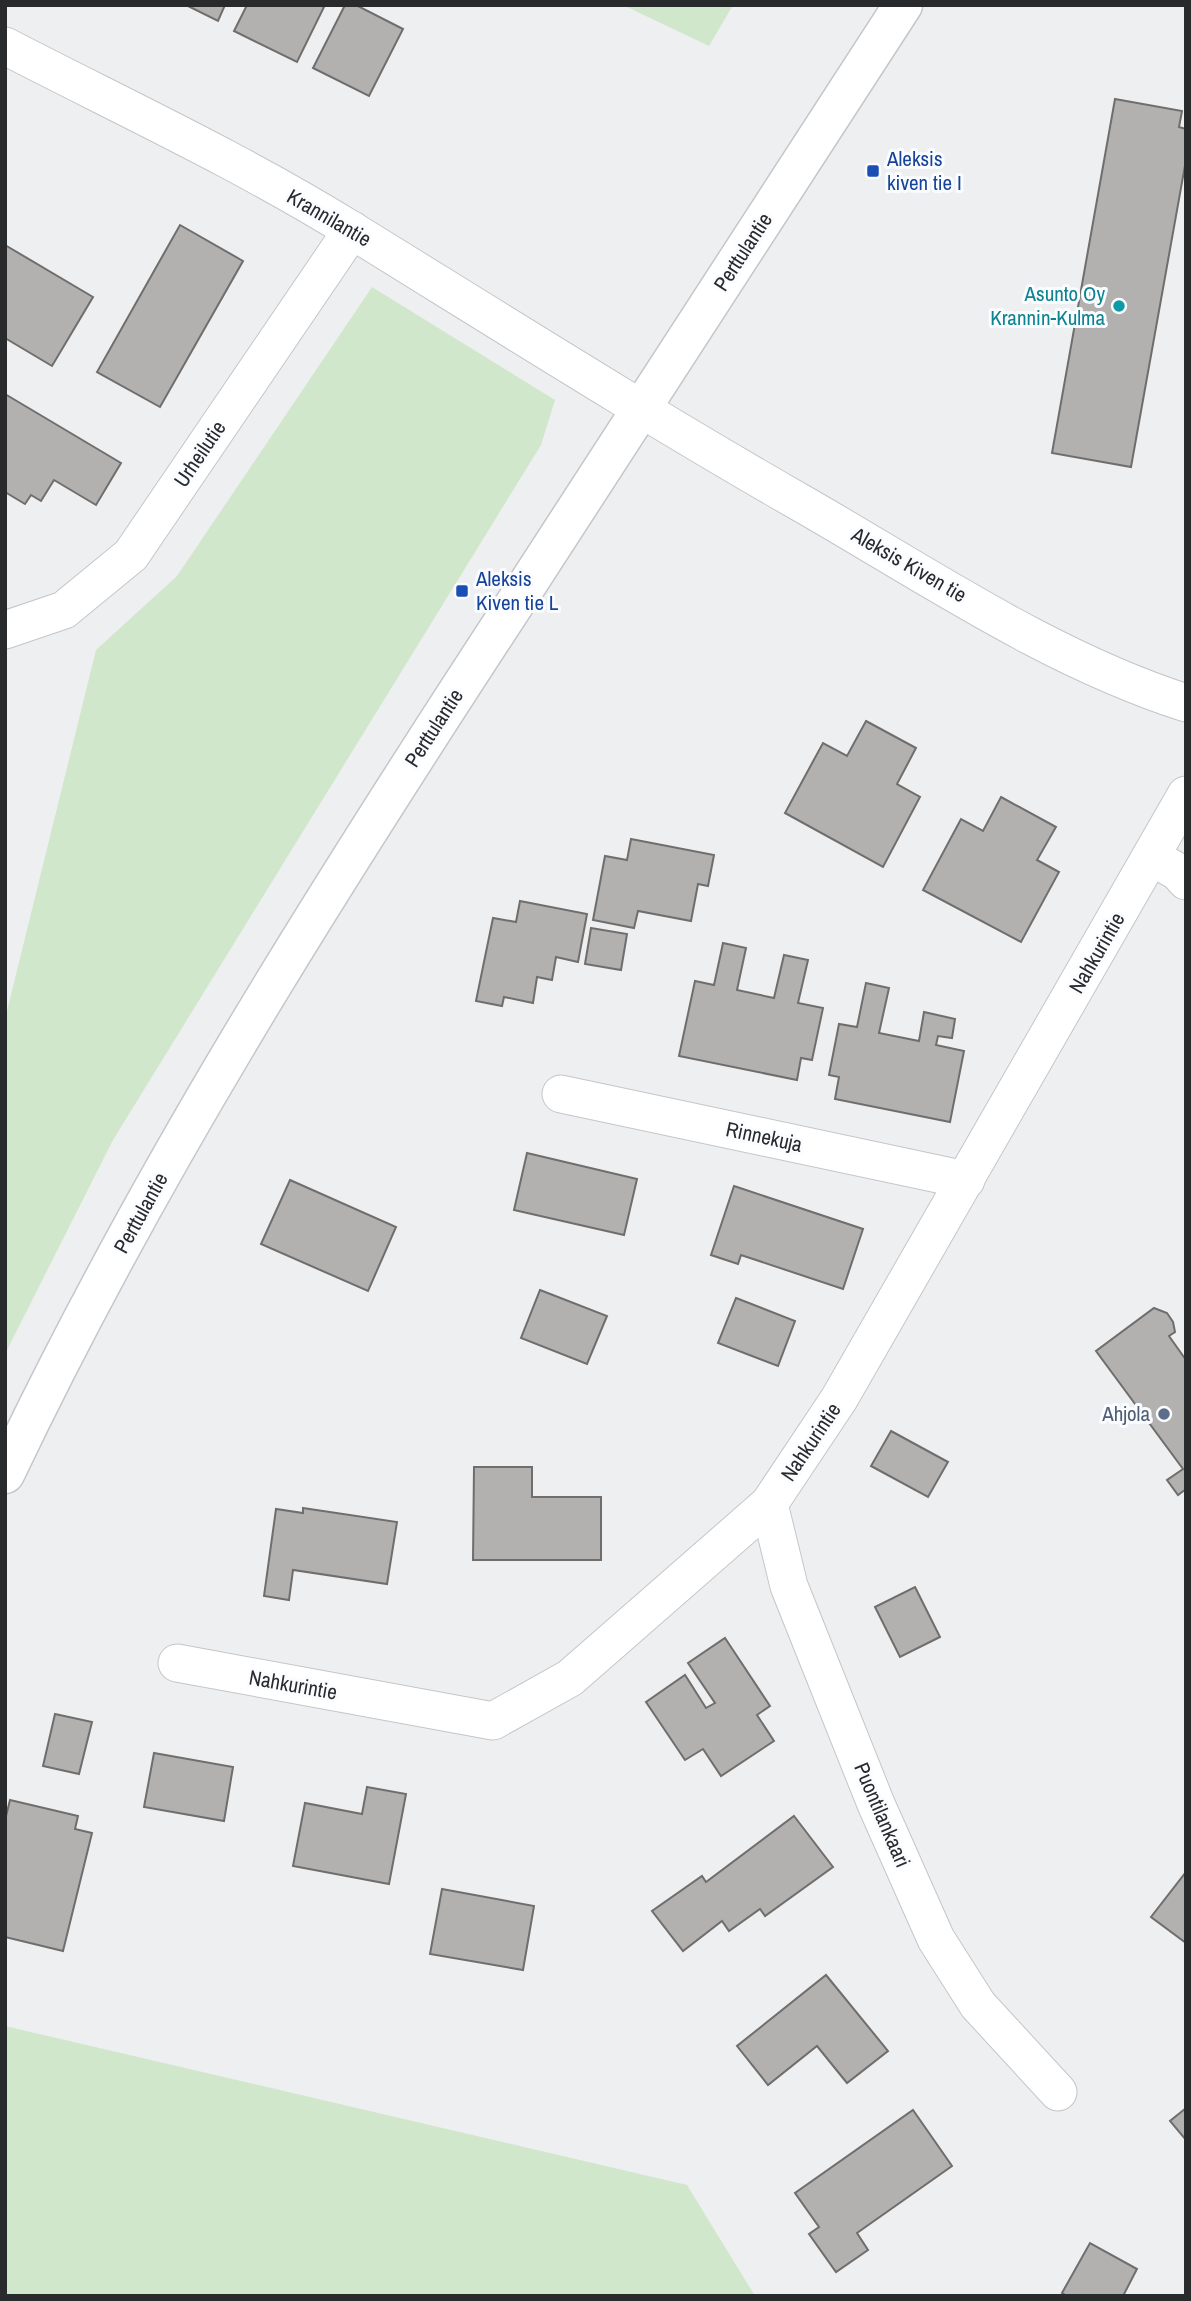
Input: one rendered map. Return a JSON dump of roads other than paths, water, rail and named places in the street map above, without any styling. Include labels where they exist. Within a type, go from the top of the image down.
[{"type":"street","name":"Perttulantie","points":[[5,1474],[48,1384],[214,1079],[386,802],[903,5]]},
{"type":"street","name":"Krannilantie","points":[[5,46],[247,171],[352,230],[641,410]]},
{"type":"street","name":"Urheilutie","points":[[5,629],[64,610],[131,555],[352,230]]},
{"type":"street","name":"Aleksis Kiven tie","points":[[641,410],[1057,650],[1144,690],[1186,703]]},
{"type":"street","name":"Nahkurintie","points":[[177,1664],[493,1721],[570,1678],[769,1504],[839,1399],[1186,795]]},
{"type":"street","points":[[1152,857],[1178,872],[1186,880]]},
{"type":"street","name":"Rinnekuja","points":[[561,1094],[967,1180]]},
{"type":"street","name":"Puontilankaari","points":[[769,1504],[789,1586],[876,1804],[936,1939],[978,2005],[1058,2092]]},
{"type":"place","name":"Aleksis kiven tie I","points":[[873,171]]},
{"type":"place","name":"Asunto Oy Krannin-Kulma","points":[[1119,306]]},
{"type":"place","name":"Aleksis Kiven tie L","points":[[462,591]]},
{"type":"place","name":"Ahjola","points":[[1164,1414]]}]
